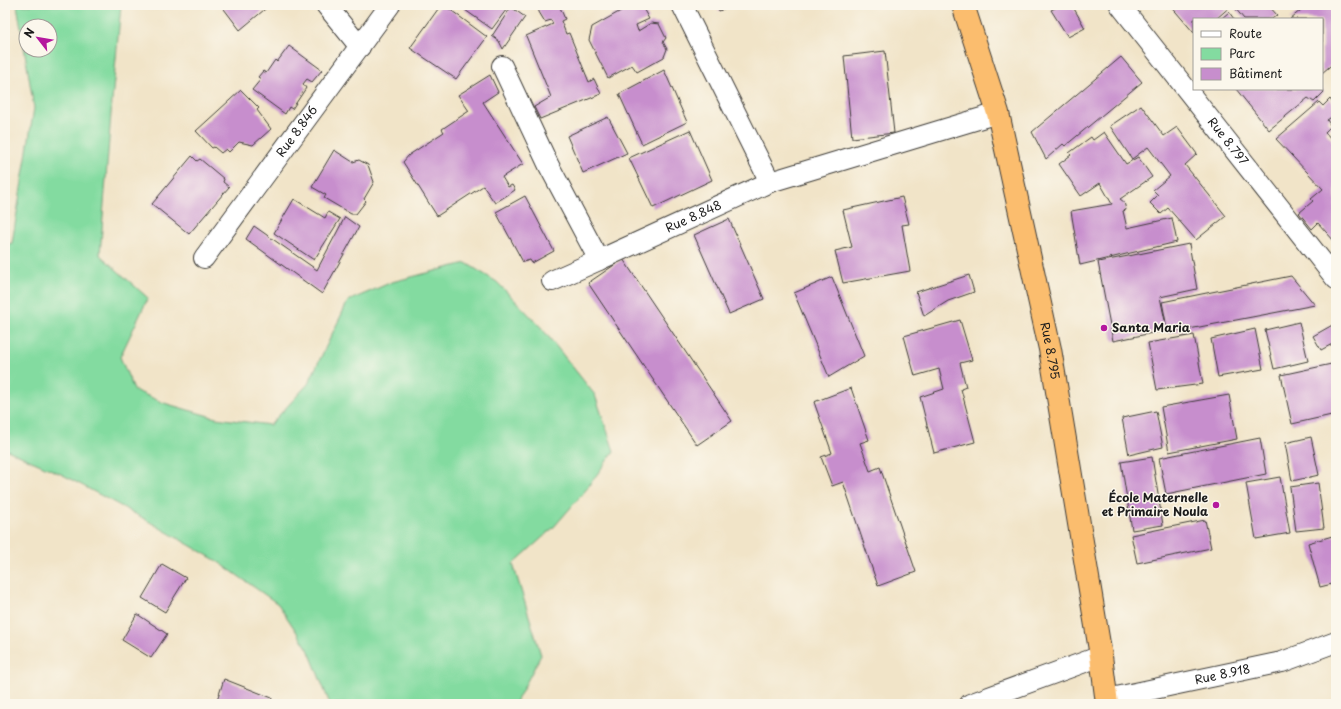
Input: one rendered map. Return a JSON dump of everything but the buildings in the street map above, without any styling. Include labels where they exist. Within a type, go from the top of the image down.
[{"type":"highway","name":"Rue 8.795","points":[[963,5],[998,113],[1050,349],[1101,656],[1107,701]]},
{"type":"street","points":[[326,5],[360,47]]},
{"type":"street","name":"Rue 8.846","points":[[204,258],[390,5]]},
{"type":"street","points":[[682,5],[770,182]]},
{"type":"street","name":"Rue 8.797","points":[[1120,5],[1336,279]]},
{"type":"street","points":[[502,66],[549,166],[599,260]]},
{"type":"street","name":"Rue 8.848","points":[[552,281],[770,182],[998,113]]},
{"type":"street","name":"Rue 8.918","points":[[1107,701],[1282,662],[1336,642]]},
{"type":"street","points":[[970,704],[1101,656]]},
{"type":"green space","points":[[17,5],[121,5],[100,255],[148,298],[120,357],[134,390],[164,403],[216,418],[270,425],[308,384],[348,301],[392,282],[466,263],[497,282],[540,326],[595,395],[614,451],[585,491],[553,528],[513,564],[541,655],[515,704],[330,704],[308,649],[278,604],[217,561],[141,517],[63,475],[5,449],[5,245],[12,243],[34,108],[26,58],[58,58],[58,18],[19,18]]},
{"type":"place","name":"Santa Maria","points":[[1104,328]]},
{"type":"place","name":"École Maternelle et Primaire Noula","points":[[1216,505]]}]
